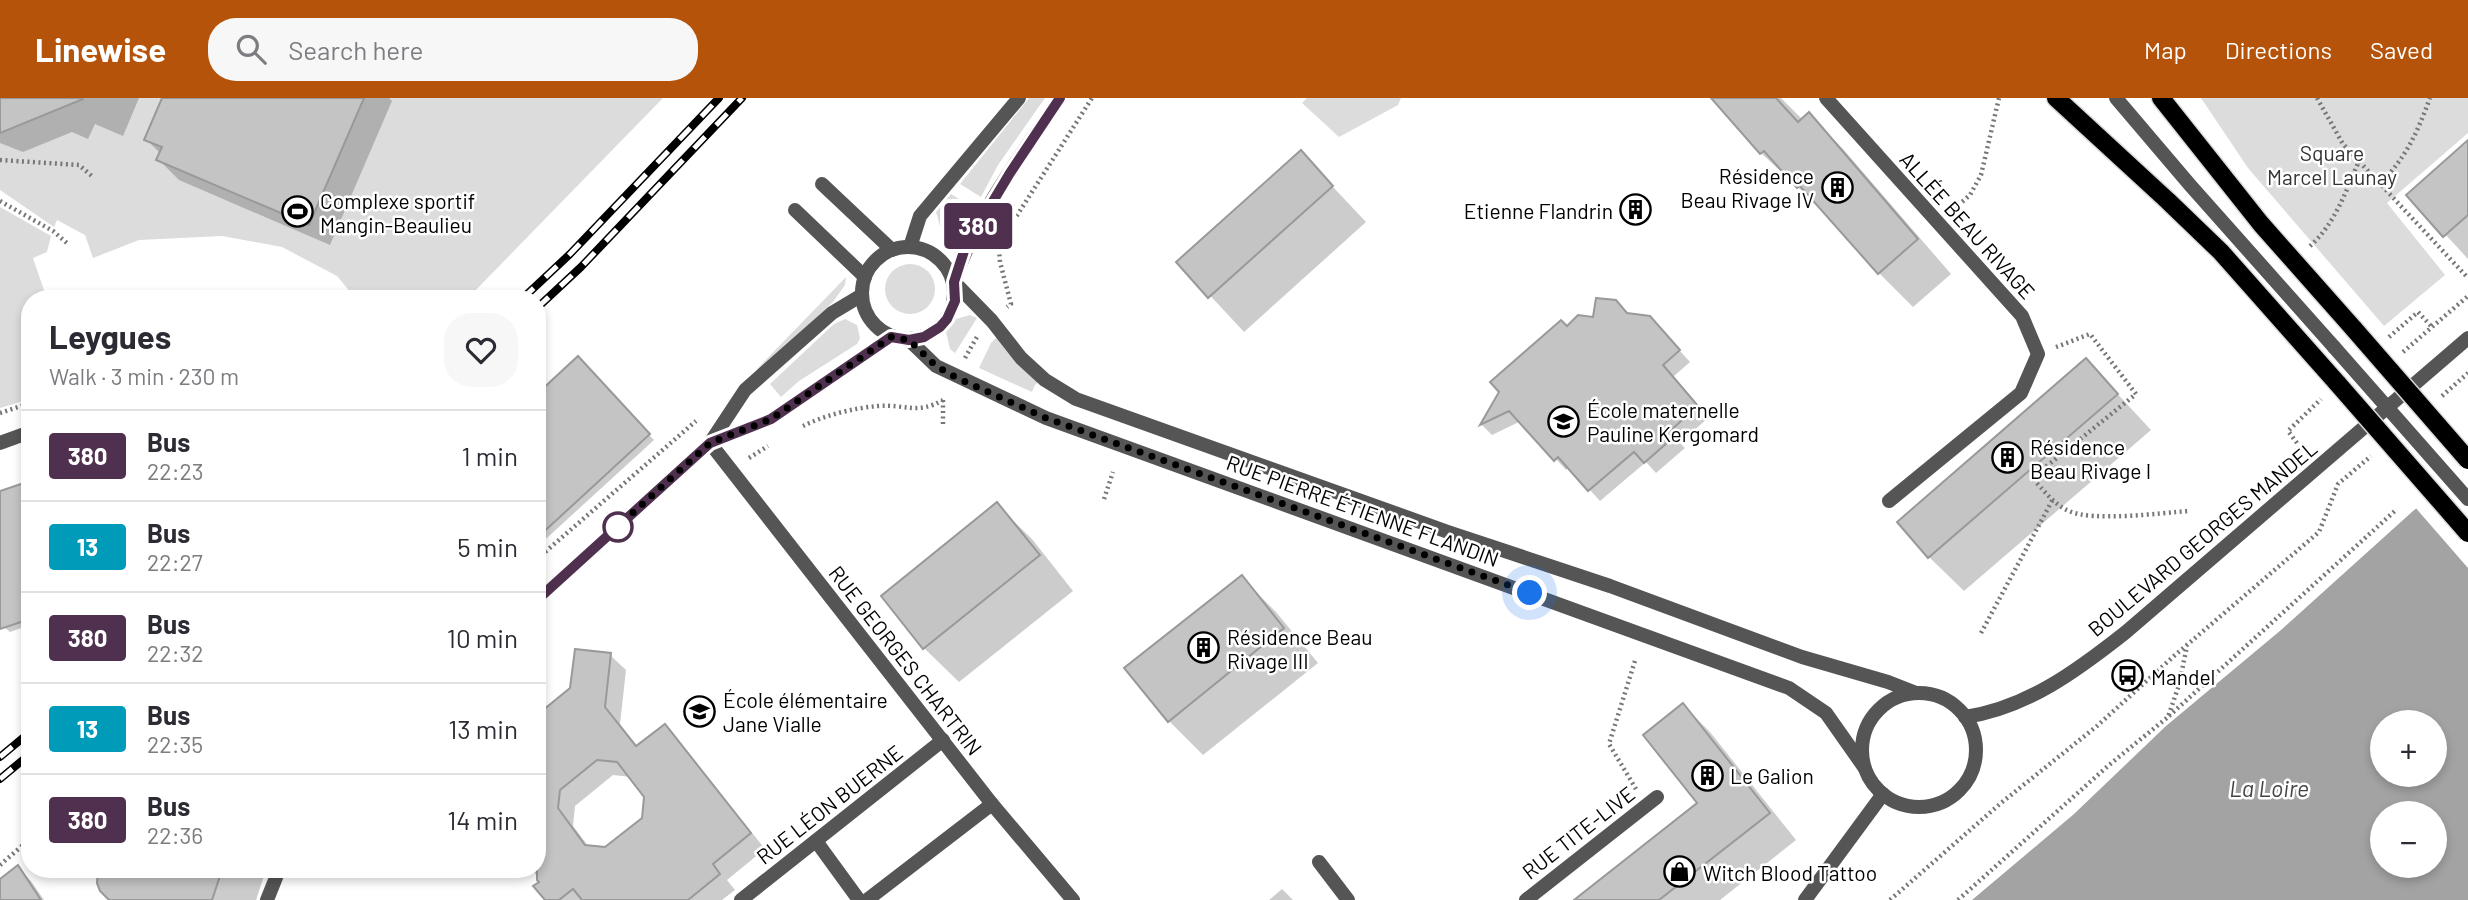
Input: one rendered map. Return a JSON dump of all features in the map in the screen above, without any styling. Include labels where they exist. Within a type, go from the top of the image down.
[{"type":"main road","points":[[2056,98],[2221,252],[2468,533]]},
{"type":"main road","points":[[2161,98],[2213,166],[2468,460]]},
{"type":"street","points":[[910,247],[920,216],[1019,98]]},
{"type":"street","points":[[954,282],[965,248],[1010,173],[1060,98]]},
{"type":"street","name":"ALLÉE BEAU RIVAGE","points":[[1826,98],[2022,316],[2038,354]]},
{"type":"street","points":[[2116,98],[2190,186],[2468,499]]},
{"type":"street","points":[[822,184],[892,250]]},
{"type":"street","points":[[794,210],[865,277]]},
{"type":"street","points":[[910,247],[929,251],[949,270],[954,282],[955,301],[947,319],[933,333],[909,340],[891,337],[880,330],[865,309],[862,295],[865,277],[874,261],[892,250],[910,247]]},
{"type":"street","name":"RUE PIERRE ÉTIENNE FLANDIN","points":[[954,282],[992,321],[1021,358],[1045,380],[1076,399],[1448,532],[1610,586],[1802,657],[1916,693]]},
{"type":"street","points":[[546,592],[710,443],[745,390],[832,313],[862,295]]},
{"type":"street","points":[[710,443],[771,419],[891,337]]},
{"type":"street","name":"BOULEVARD GEORGES MANDEL","points":[[1965,717],[1991,713],[2036,694],[2082,667],[2468,338]]},
{"type":"street","name":"RUE PIERRE ÉTIENNE FLANDIN","points":[[909,340],[936,366],[955,377],[1046,418],[1789,688],[1826,713],[1864,767]]},
{"type":"street","points":[[1889,501],[2021,393],[2038,354]]},
{"type":"street","points":[[0,443],[21,435]]},
{"type":"street","name":"RUE GEORGES CHARTRIN","points":[[710,443],[992,804],[1073,900]]},
{"type":"street","points":[[1925,693],[1944,699],[1965,717],[1971,727],[1976,748],[1972,769],[1961,788],[1944,801],[1923,807],[1902,804],[1883,794],[1871,782],[1862,757],[1863,736],[1872,718],[1886,703],[1905,695],[1925,693]]},
{"type":"street","name":"RUE LÉON BUERNE","points":[[741,900],[943,740]]},
{"type":"street","points":[[1805,900],[1883,794]]},
{"type":"street","name":"RUE TITE-LIVE","points":[[1526,900],[1651,802]]},
{"type":"street","points":[[867,900],[992,804]]},
{"type":"street","points":[[816,841],[859,900]]},
{"type":"street","points":[[1319,862],[1348,900]]},
{"type":"street","points":[[267,900],[276,878]]},
{"type":"path","points":[[965,248],[998,238],[1016,217],[1092,98]]},
{"type":"path","points":[[1937,223],[1970,195],[1981,175],[1998,98]]},
{"type":"path","points":[[2317,98],[2343,144],[2468,278]]},
{"type":"path","points":[[2380,184],[2400,163],[2418,131],[2430,98]]},
{"type":"path","points":[[0,160],[79,165],[93,177]]},
{"type":"path","points":[[2294,261],[2320,237],[2333,218],[2359,161]]},
{"type":"path","points":[[0,201],[53,231],[68,244]]},
{"type":"path","points":[[943,424],[943,400],[978,335],[1011,304],[1000,262],[998,238]]},
{"type":"path","points":[[2372,351],[2418,312],[2432,327]]},
{"type":"path","points":[[2038,354],[2090,334],[2136,394],[2032,478],[2071,512],[2093,515],[2189,511]]},
{"type":"path","points":[[2297,443],[2288,430],[2338,384]]},
{"type":"path","points":[[793,431],[837,414],[878,406],[920,410],[943,400]]},
{"type":"path","points":[[0,413],[21,406]]},
{"type":"path","points":[[730,470],[773,443]]},
{"type":"path","points":[[1890,900],[2001,803],[2097,726],[2319,532],[2338,484],[2372,455]]},
{"type":"path","points":[[1104,499],[1113,472]]},
{"type":"path","points":[[1981,633],[2053,499]]},
{"type":"path","points":[[1958,900],[2109,765],[2168,717],[2397,509]]},
{"type":"path","points":[[2168,717],[2179,685],[2187,645]]},
{"type":"path","points":[[1635,661],[1609,744],[1651,802]]},
{"type":"path","points":[[0,865],[21,847]]},
{"type":"green space","name":"Complexe sportif Mangin-Beaulieu","points":[[0,98],[663,98],[476,290],[349,290],[337,276],[282,247],[222,236],[139,240],[93,258],[85,235],[57,220],[54,227],[0,190]]},
{"type":"green space","points":[[1029,98],[1045,98],[998,165],[981,197],[960,184]]},
{"type":"green space","points":[[1307,98],[1401,98],[1398,105],[1339,137],[1302,103]]},
{"type":"green space","name":"Square Marcel Launay","points":[[2201,98],[2468,98],[2468,133],[2387,203],[2445,275],[2384,326],[2248,168]]},
{"type":"green space","points":[[951,194],[972,207],[962,225],[951,232],[940,226],[936,212]]},
{"type":"green space","points":[[0,207],[51,236],[47,252],[33,258],[44,290],[21,290],[21,402],[0,408]]},
{"type":"green space","points":[[910,264],[928,271],[935,289],[928,307],[910,314],[892,307],[885,289],[892,271]]},
{"type":"green space","points":[[846,277],[845,285],[833,302],[759,371],[757,369]]},
{"type":"green space","points":[[970,315],[977,318],[955,353],[950,349],[946,332],[956,319]]},
{"type":"green space","points":[[845,319],[857,325],[860,338],[857,344],[799,381],[781,397],[770,384],[834,324]]},
{"type":"green space","points":[[998,336],[1041,380],[1032,392],[979,368],[991,343]]},
{"type":"water","name":"La Loire","points":[[2468,468],[2468,900],[1972,900],[2074,814],[2166,726],[2281,630],[2413,511]]},
{"type":"pier","points":[[2468,464],[2468,568],[2414,506]]},
{"type":"building","points":[[0,98],[83,98],[83,99],[0,133]]},
{"type":"building","points":[[162,98],[364,98],[309,225],[156,160],[162,147],[144,140]]},
{"type":"building","name":"Résidence Beau Rivage IV","points":[[1711,98],[1776,98],[1798,122],[1809,112],[1918,239],[1878,274],[1800,186],[1797,188],[1764,151],[1760,154]]},
{"type":"building","points":[[2468,140],[2468,215],[2443,237],[2406,195]]},
{"type":"building","points":[[1301,150],[1333,186],[1208,298],[1176,262]]},
{"type":"building","points":[[1596,298],[1616,300],[1627,313],[1650,316],[1680,350],[1663,365],[1698,406],[1670,431],[1675,436],[1644,463],[1634,452],[1588,491],[1558,457],[1554,461],[1509,411],[1480,425],[1499,392],[1490,382],[1561,320],[1567,326],[1578,315],[1593,317]]},
{"type":"building","points":[[578,356],[650,434],[546,530],[546,386]]},
{"type":"building","name":"Résidence Beau Rivage I","points":[[2086,358],[2118,394],[1928,558],[1897,522]]},
{"type":"building","points":[[21,484],[21,622],[0,629],[0,491]]},
{"type":"building","points":[[997,502],[1040,555],[923,649],[881,596]]},
{"type":"building","name":"Résidence Beau Rivage III","points":[[1242,575],[1284,628],[1168,722],[1124,668]]},
{"type":"building","points":[[575,649],[611,653],[605,707],[636,746],[665,724],[751,833],[713,864],[720,874],[688,900],[582,900],[573,889],[559,900],[545,900],[533,886],[539,882],[537,878],[546,878],[546,708],[570,688]],"holes":[[[597,760],[617,762],[644,797],[642,818],[605,847],[585,845],[558,808],[560,790]]]},
{"type":"building","name":"Le Galion","points":[[1683,703],[1770,813],[1659,900],[1574,900],[1697,803],[1643,735]]},
{"type":"building","points":[[18,865],[21,878],[27,878],[41,900],[0,900],[0,879]]},
{"type":"building","points":[[97,878],[219,878],[212,900],[109,900],[100,891]]},
{"type":"railway","points":[[532,290],[570,254],[719,98]]},
{"type":"railway","points":[[546,300],[581,267],[742,98]]},
{"type":"railway","points":[[0,757],[21,740]]},
{"type":"railway","points":[[0,779],[21,762]]},
{"type":"bus line","name":"380","points":[[546,592],[710,443],[771,419],[891,337],[918,339],[940,327],[955,301],[954,282],[965,248],[1032,138],[1060,98]]},
{"type":"place","name":"Résidence Beau Rivage IV","points":[[1837,187]]},
{"type":"place","name":"Etienne Flandrin","points":[[1636,210]]},
{"type":"place","name":"Complexe sportif Mangin-Beaulieu","points":[[297,212]]},
{"type":"place","name":"École maternelle Pauline Kergomard","points":[[1564,421]]},
{"type":"place","name":"Résidence Beau Rivage I","points":[[2007,458]]},
{"type":"place","name":"Résidence Beau Rivage III","points":[[1204,648]]},
{"type":"place","name":"Mandel","points":[[2128,676]]},
{"type":"place","name":"École élémentaire Jane Vialle","points":[[700,711]]},
{"type":"place","name":"Le Galion","points":[[1707,775]]},
{"type":"place","name":"Witch Blood Tattoo","points":[[1680,872]]},
{"type":"route","points":[[618,527],[616,528],[710,443],[771,419],[891,337],[909,340],[936,366],[955,377],[1046,418],[1530,593]]}]
